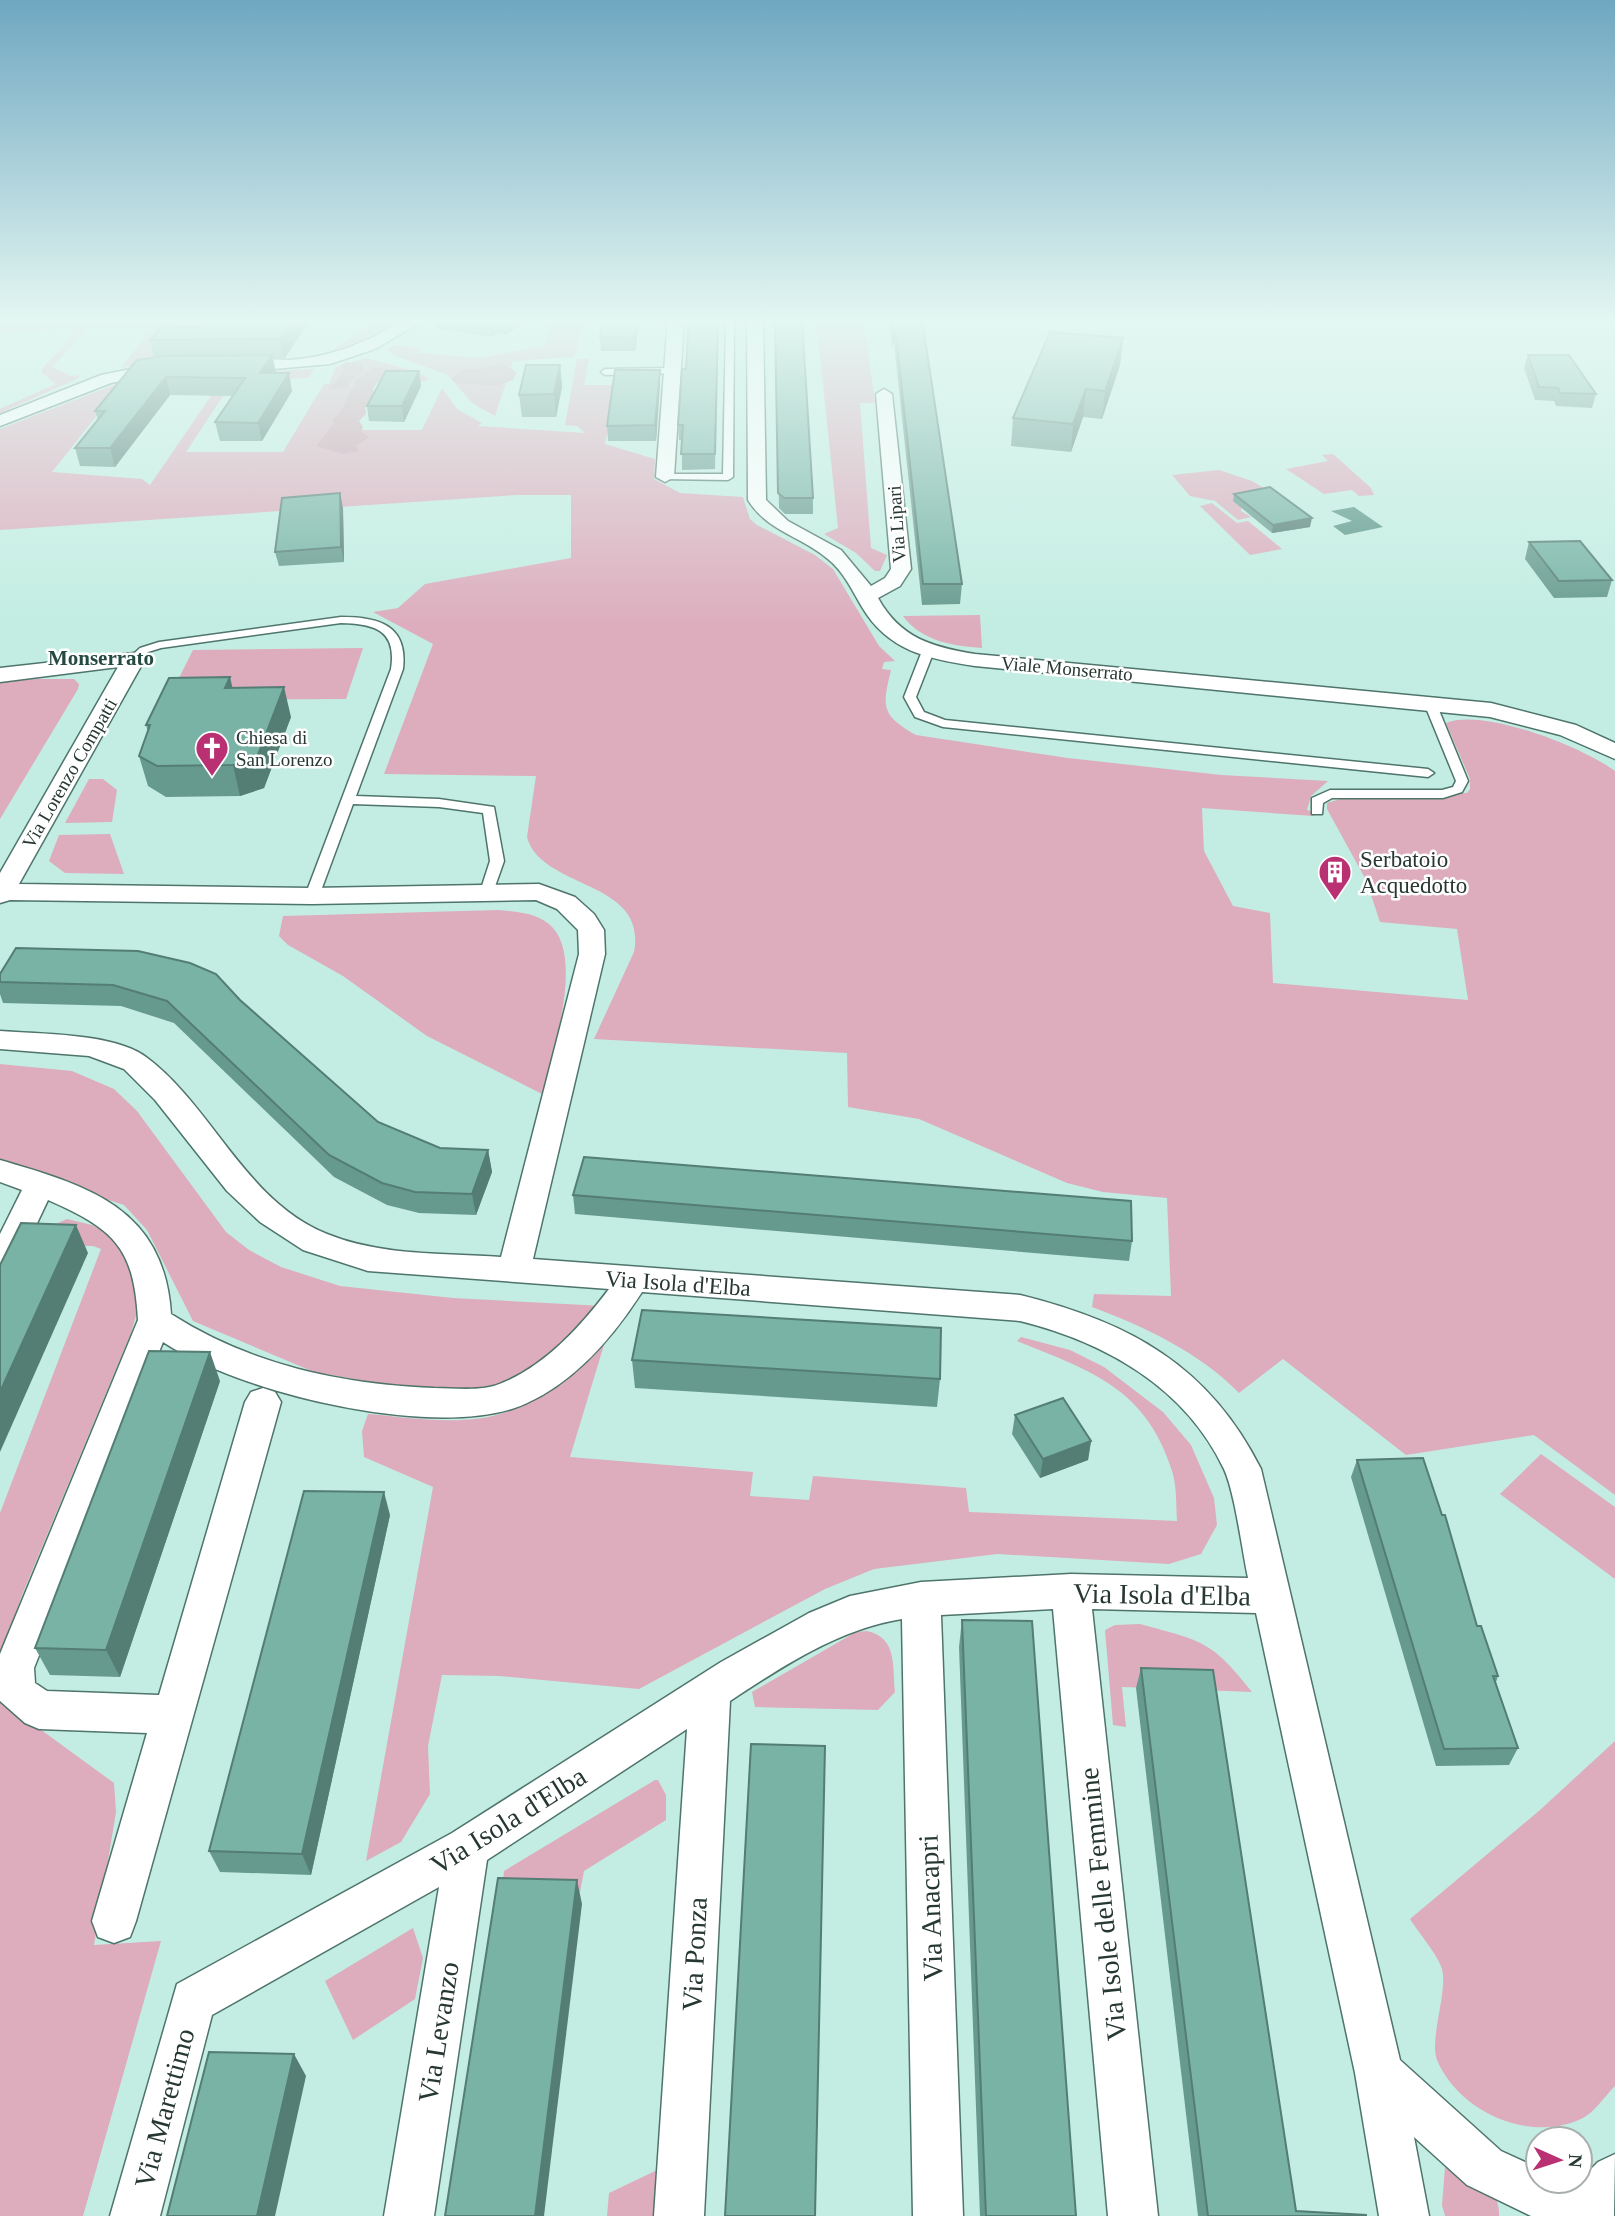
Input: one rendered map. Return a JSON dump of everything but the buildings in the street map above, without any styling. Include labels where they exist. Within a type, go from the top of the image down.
[{"type":"street","points":[[666,477],[670,422]]},
{"type":"street","name":"Viale Monserrato","points":[[756,422],[757,500],[765,515],[834,554],[858,577],[886,626],[906,642],[928,650],[975,660],[1430,703],[1517,715],[1568,730],[1615,752]]},
{"type":"street","name":"Via Lipari","points":[[869,595],[893,582],[901,569],[887,422]]},
{"type":"street","name":"Via Lorenzo Compatti","points":[[0,675],[134,659]]},
{"type":"street","name":"Via Lorenzo Compatti","points":[[1,894],[134,659]]},
{"type":"street","points":[[1,894],[312,896],[539,892],[554,897],[585,920],[593,942],[514,1270]]},
{"type":"street","name":"Via Isola d'Elba","points":[[0,1040],[92,1047],[134,1062],[165,1093],[237,1183],[271,1214],[314,1242],[368,1259],[1020,1308],[1069,1320],[1126,1344],[1184,1386],[1208,1411],[1243,1469],[1379,2073],[1404,2216]]},
{"type":"street","points":[[0,1171],[40,1185],[118,1221],[130,1233],[148,1263],[156,1300],[155,1320],[14,1668],[16,1692],[39,1710],[173,1715]]},
{"type":"street","points":[[0,1267],[40,1185]]},
{"type":"street","points":[[155,1320],[200,1346],[247,1367],[306,1387],[406,1402],[481,1403],[510,1395],[544,1379],[616,1308],[633,1280]]},
{"type":"street","points":[[114,1921],[263,1402]]},
{"type":"street","name":"Via Isola d'Elba","points":[[193,2000],[467,1848],[710,1692],[823,1625],[864,1608],[921,1599],[1071,1591],[1272,1596]]},
{"type":"street","name":"Via Isole delle Femmine","points":[[1071,1591],[1133,2216]]},
{"type":"street","name":"Via Anacapri","points":[[921,1599],[938,2216]]},
{"type":"street","name":"Via Ponza","points":[[679,2216],[710,1692]]},
{"type":"street","name":"Via Levanzo","points":[[409,2216],[467,1848]]},
{"type":"street","name":"Via Marettimo","points":[[135,2216],[193,2000]]},
{"type":"street","points":[[1379,2073],[1484,2168],[1581,2215],[1615,2179]]},
{"type":"lane","points":[[666,477],[728,477],[729,422]]},
{"type":"lane","points":[[134,659],[144,650],[159,645],[327,621],[354,620],[384,627],[395,639],[399,658],[312,896]]},
{"type":"lane","points":[[928,650],[910,697],[919,714],[943,723],[1428,773]]},
{"type":"lane","points":[[1317,811],[1317,801],[1330,794],[1443,794],[1458,789],[1462,781],[1430,703]]},
{"type":"lane","points":[[348,800],[439,803],[489,810],[497,860],[488,892]]},
{"type":"shaded area","points":[[17,422],[91,422],[52,472],[142,479],[150,485],[193,422],[206,422],[186,452],[283,452],[301,422],[355,422],[351,430],[422,430],[426,422],[481,422],[478,426],[585,433],[577,426],[565,425],[565,422],[609,422],[605,444],[655,459],[654,479],[680,493],[743,497],[750,519],[757,525],[815,555],[833,569],[879,646],[895,661],[884,662],[882,669],[891,670],[886,693],[890,715],[916,735],[1068,758],[1221,775],[1328,781],[1311,796],[1307,810],[1314,812],[1313,816],[1202,808],[1204,851],[1233,906],[1270,913],[1273,983],[1468,1000],[1457,929],[1380,922],[1366,880],[1327,809],[1327,803],[1347,797],[1467,793],[1470,779],[1446,723],[1463,720],[1484,721],[1533,732],[1558,741],[1615,771],[1615,1495],[1534,1435],[1406,1455],[1283,1359],[1239,1393],[1189,1353],[1132,1323],[1092,1307],[1094,1294],[1171,1296],[1167,1198],[1103,1192],[1067,1183],[919,1119],[848,1107],[847,1053],[594,1039],[634,952],[634,928],[625,911],[610,898],[552,867],[536,854],[527,837],[536,776],[384,774],[433,644],[373,612],[398,608],[425,584],[571,558],[571,495],[517,495],[0,530],[0,429]]},
{"type":"shaded area","points":[[360,422],[363,427],[361,432],[369,437],[356,446],[359,451],[343,454],[316,446],[334,423]]},
{"type":"shaded area","points":[[827,422],[861,422],[871,548],[887,555],[880,571],[875,571],[856,553],[824,534],[838,528]]},
{"type":"shaded area","points":[[1333,454],[1371,488],[1374,495],[1359,496],[1352,490],[1324,494],[1286,469],[1328,461],[1322,455]]},
{"type":"shaded area","points":[[1219,470],[1264,488],[1242,492],[1241,511],[1251,517],[1238,520],[1215,501],[1190,496],[1172,475]]},
{"type":"shaded area","points":[[1212,503],[1237,523],[1248,521],[1282,549],[1250,555],[1200,506]]},
{"type":"shaded area","points":[[1354,507],[1383,527],[1345,535],[1333,526],[1352,521],[1331,511]]},
{"type":"shaded area","points":[[980,615],[982,648],[949,644],[928,637],[903,616]]},
{"type":"shaded area","points":[[363,648],[346,699],[168,700],[193,650]]},
{"type":"shaded area","points":[[74,679],[79,684],[0,819],[0,682]]},
{"type":"shaded area","points":[[89,779],[103,779],[117,790],[112,822],[65,823]]},
{"type":"shaded area","points":[[110,834],[124,874],[65,873],[49,861],[59,835]]},
{"type":"shaded area","points":[[498,910],[531,915],[549,924],[560,938],[565,958],[563,1006],[542,1094],[427,1036],[343,976],[288,945],[279,936],[283,916]]},
{"type":"shaded area","points":[[0,1064],[72,1071],[114,1089],[137,1111],[226,1232],[249,1250],[281,1267],[340,1286],[453,1298],[603,1306],[536,1369],[504,1385],[463,1391],[417,1390],[314,1372],[193,1321],[147,1230],[124,1205],[0,1165]]},
{"type":"shaded area","points":[[67,1219],[92,1225],[117,1238],[138,1285],[138,1309],[131,1333],[22,1595],[0,1658],[0,1513],[101,1249],[93,1246],[35,1245],[47,1228]]},
{"type":"shaded area","points":[[607,1335],[570,1457],[753,1472],[750,1496],[809,1500],[813,1476],[966,1488],[969,1512],[1177,1521],[1173,1474],[1160,1440],[1146,1418],[1130,1400],[1111,1385],[1067,1362],[1017,1341],[1021,1337],[1070,1350],[1104,1367],[1163,1412],[1191,1445],[1214,1498],[1217,1525],[1201,1554],[1169,1564],[997,1554],[874,1569],[825,1589],[639,1689],[499,1676],[442,1675],[428,1746],[430,1794],[401,1842],[366,1861],[433,1487],[364,1457],[362,1431],[368,1414],[467,1420],[506,1412],[523,1404],[555,1380]]},
{"type":"shaded area","points":[[1541,1454],[1615,1507],[1615,1579],[1500,1494]]},
{"type":"shaded area","points":[[1140,1624],[1178,1634],[1204,1645],[1226,1662],[1252,1692],[1122,1687],[1126,1727],[1113,1725],[1105,1630],[1115,1625]]},
{"type":"shaded area","points":[[867,1631],[884,1640],[892,1654],[895,1692],[878,1710],[755,1707],[752,1692],[856,1632]]},
{"type":"shaded area","points":[[0,1700],[114,1783],[116,1812],[94,1945],[161,1941],[83,2216],[0,2216]]},
{"type":"shaded area","points":[[1615,1741],[1615,2086],[1581,2119],[1561,2125],[1524,2126],[1498,2118],[1461,2095],[1437,2060],[1435,2040],[1443,1990],[1442,1969],[1410,1919],[1540,1810]]},
{"type":"shaded area","points":[[658,1780],[666,1795],[666,1820],[584,1871],[580,1892],[502,1892],[504,1871]]},
{"type":"shaded area","points":[[413,1928],[423,1958],[415,1999],[353,2040],[325,1981]]},
{"type":"shaded area","points":[[674,2162],[670,2216],[607,2216],[609,2193]]},
{"type":"shaded area","points":[[1445,2167],[1473,2179],[1489,2190],[1495,2197],[1499,2216],[1445,2216],[1442,2205]]},
{"type":"place","name":"Chiesa di San Lorenzo","points":[[212,778]]},
{"type":"place","name":"Serbatoio Acquedotto","points":[[1335,902]]},
{"type":"district","name":"Monserrato","points":[[101,658]]}]
